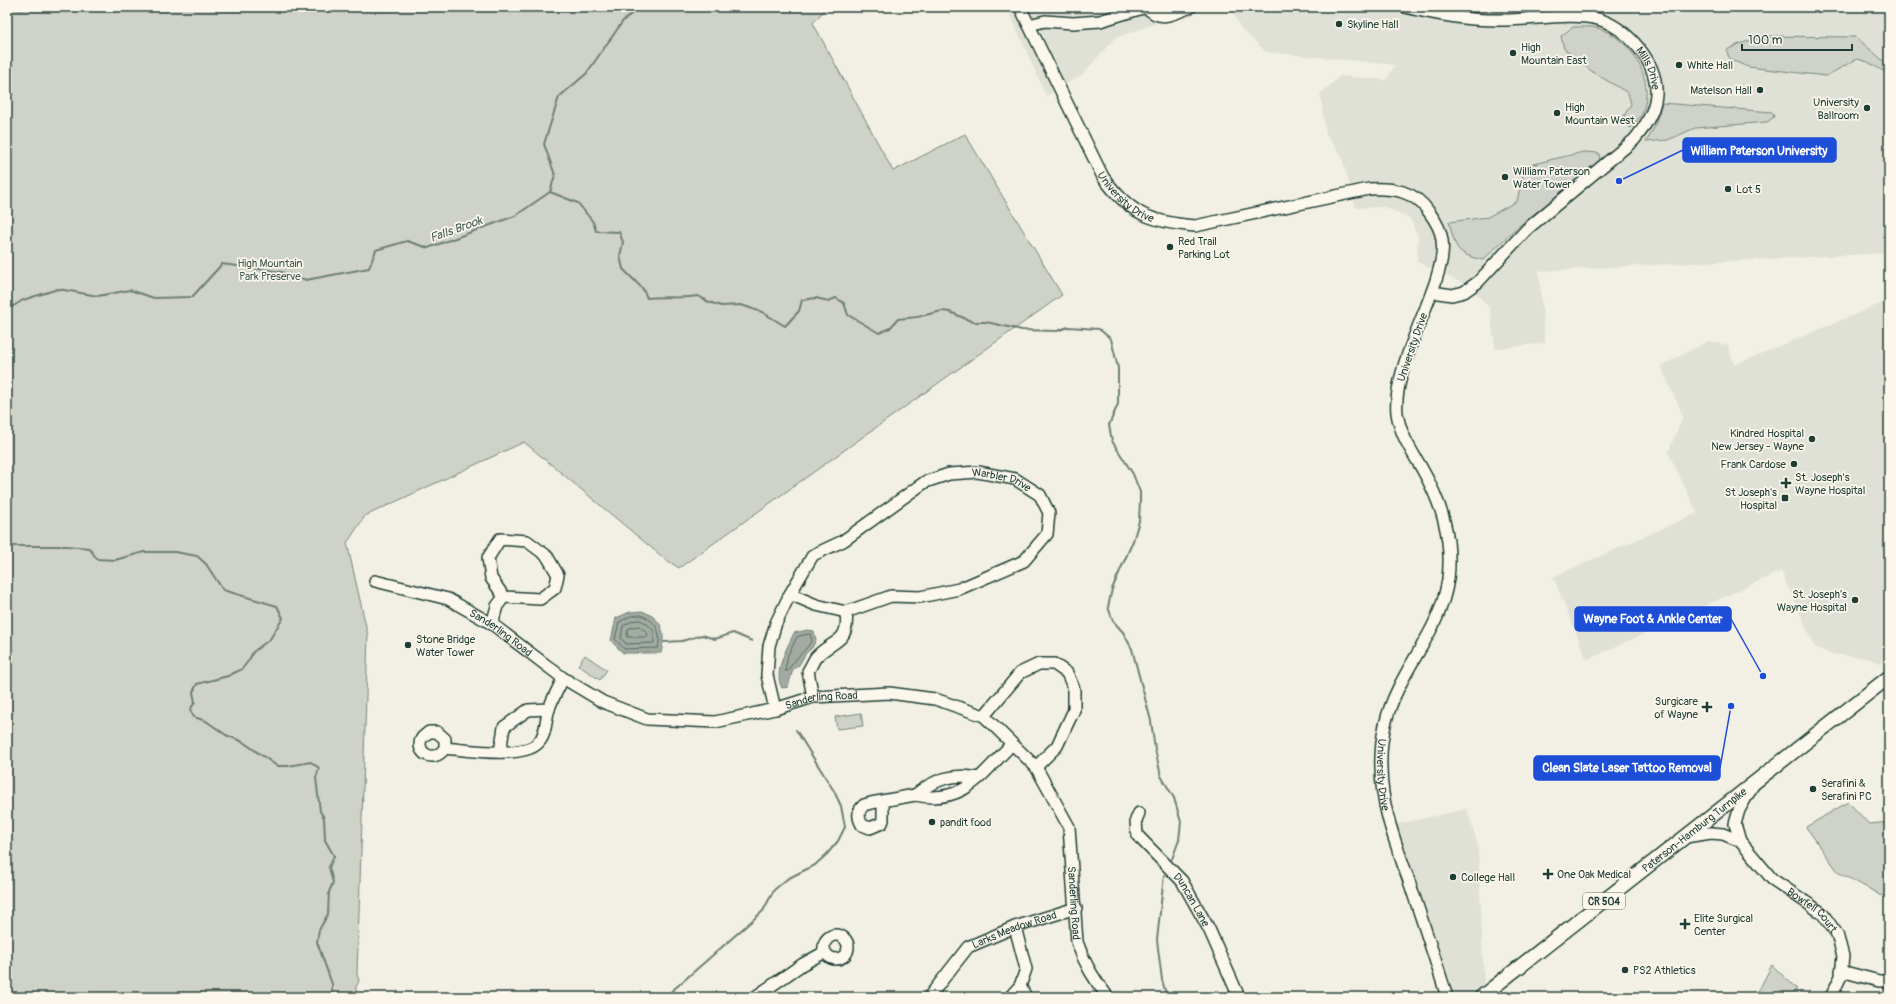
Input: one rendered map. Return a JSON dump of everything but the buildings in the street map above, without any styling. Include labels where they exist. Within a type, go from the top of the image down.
[{"type":"main road","name":"Paterson-Hamburg Turnpike","points":[[1481,997],[1889,677]]},
{"type":"street","name":"University Drive","points":[[1020,7],[1103,177],[1117,196],[1132,208],[1151,219],[1171,224],[1195,226],[1369,189],[1391,188],[1406,192],[1425,205],[1437,223],[1442,239],[1442,257],[1432,292],[1400,380],[1397,415],[1405,441],[1433,489],[1444,518],[1449,548],[1448,578],[1434,626],[1399,686],[1388,714],[1384,731],[1381,767],[1382,792],[1389,823],[1447,997]]},
{"type":"street","points":[[1029,25],[1046,21],[1073,23],[1100,21],[1146,7],[1157,16],[1164,17],[1191,7]]},
{"type":"street","name":"Mills Drive","points":[[1405,7],[1437,15],[1465,18],[1503,20],[1581,17],[1598,19],[1623,32],[1638,46],[1646,60],[1653,78],[1656,94],[1652,111],[1645,126],[1634,140],[1527,229],[1478,282],[1464,292],[1452,295],[1432,292]]},
{"type":"street","name":"Warbler Drive","points":[[775,708],[767,675],[769,646],[776,623],[790,594],[814,555],[843,541],[925,482],[949,474],[978,472],[1015,479],[1040,495],[1050,513],[1047,534],[1024,561],[959,589],[920,597],[890,596],[846,612]]},
{"type":"street","points":[[500,539],[527,541],[547,556],[558,575],[555,588],[540,599],[504,597],[491,578],[488,558],[500,539]]},
{"type":"street","name":"Sanderling Road","points":[[375,581],[448,599],[492,624],[563,678],[603,702],[647,719],[715,722],[775,708],[813,697],[889,693],[936,699],[984,716],[1036,767],[1069,827],[1076,908],[1077,942],[1082,957],[1095,982],[1108,997]]},
{"type":"street","points":[[790,594],[816,605],[846,612],[848,626],[839,640],[817,657],[808,671],[813,697]]},
{"type":"street","points":[[492,624],[497,606],[504,597]]},
{"type":"street","points":[[984,716],[1020,674],[1039,664],[1054,664],[1067,673],[1074,689],[1074,710],[1057,746],[1036,767]]},
{"type":"street","points":[[445,748],[519,752],[538,744],[545,729],[549,709],[563,678]]},
{"type":"street","points":[[500,752],[504,727],[528,710],[549,709]]},
{"type":"street","points":[[883,801],[915,795],[928,797],[947,796],[959,793],[979,778],[1012,744]]},
{"type":"street","points":[[915,795],[930,784],[942,778],[961,775],[979,778]]},
{"type":"street","name":"Bowfell Court","points":[[1754,783],[1739,810],[1735,824],[1740,841],[1772,879],[1822,913],[1837,934],[1843,956],[1841,976],[1831,997]]},
{"type":"street","name":"Duncan Lane","points":[[1139,813],[1136,820],[1137,835],[1182,881],[1209,929],[1239,997]]},
{"type":"street","name":"Bowfell Court","points":[[1685,837],[1711,833],[1723,834],[1740,841]]},
{"type":"street","name":"Larks Meadow Road","points":[[929,997],[968,947],[1015,927],[1076,908]]},
{"type":"street","points":[[1010,997],[1020,986],[1026,969],[1015,927]]},
{"type":"street","points":[[755,997],[803,964],[825,952]]},
{"type":"street","points":[[1841,971],[1879,981],[1889,981]]},
{"type":"street","points":[[1020,986],[1026,997]]},
{"type":"shaded area","points":[[1007,7],[1203,7],[1115,38],[1082,75],[1046,96]]},
{"type":"shaded area","points":[[1231,7],[1889,7],[1889,253],[1539,271],[1545,343],[1495,349],[1490,309],[1471,287],[1417,262],[1418,237],[1410,218],[1384,207],[1356,208],[1341,155],[1326,135],[1320,94],[1340,76],[1386,80],[1395,65],[1266,52],[1241,29]]},
{"type":"shaded area","name":"St. Joseph's Wayne Hospital","points":[[1889,300],[1889,657],[1881,663],[1866,658],[1830,654],[1815,647],[1781,571],[1587,660],[1553,577],[1697,513],[1668,452],[1683,416],[1661,366],[1708,341],[1728,345],[1734,365]]},
{"type":"shaded area","points":[[1467,809],[1478,845],[1484,984],[1467,997],[1459,997],[1453,992],[1397,824]]},
{"type":"green space","name":"High Mountain Park Preserve","points":[[7,7],[21,10],[38,7],[827,7],[813,23],[893,171],[965,134],[1062,295],[679,568],[665,559],[524,442],[365,516],[347,543],[368,635],[357,974],[359,981],[356,987],[356,997],[7,997]]},
{"type":"green space","points":[[1573,27],[1595,27],[1610,33],[1630,50],[1637,61],[1643,73],[1646,85],[1646,98],[1642,113],[1631,128],[1621,121],[1631,104],[1628,93],[1594,73],[1564,49],[1561,36]]},
{"type":"green space","points":[[1766,36],[1856,37],[1889,66],[1883,71],[1868,62],[1857,59],[1826,76],[1748,67],[1729,59],[1727,50],[1739,44]]},
{"type":"green space","points":[[1662,103],[1772,112],[1774,117],[1767,122],[1695,128],[1668,140],[1646,142],[1654,128]]},
{"type":"green space","points":[[1583,152],[1599,153],[1600,161],[1514,230],[1483,260],[1467,255],[1455,244],[1449,222],[1488,217],[1517,201],[1525,166]]},
{"type":"green space","points":[[585,655],[607,670],[600,680],[578,665]]},
{"type":"green space","points":[[861,713],[863,726],[837,729],[835,717]]},
{"type":"green space","points":[[1848,802],[1869,824],[1889,822],[1889,908],[1885,897],[1839,873],[1806,827]]},
{"type":"green space","points":[[1772,965],[1797,989],[1790,997],[1755,997]]},
{"type":"water","points":[[642,611],[649,614],[659,622],[663,633],[661,653],[623,653],[611,641],[616,618],[630,612]]},
{"type":"water","points":[[808,630],[814,631],[816,640],[799,665],[793,669],[788,687],[782,688],[779,675],[780,668],[788,646],[794,633]]},
{"type":"waterway","name":"Falls Brook","points":[[7,310],[23,300],[58,289],[98,296],[130,290],[154,298],[192,297],[222,264],[282,272],[306,280],[369,268],[376,250],[407,241],[428,248],[515,216],[550,192],[555,175],[544,144],[559,97],[586,74],[623,21],[639,7]]},
{"type":"waterway","points":[[550,192],[578,203],[593,222],[596,231],[619,232],[623,242],[620,256],[623,269],[643,289],[647,298],[698,296],[721,306],[741,305],[762,312],[785,326],[799,311],[802,300],[816,298],[828,301],[836,298],[844,303],[848,315],[879,333],[890,328],[898,319],[917,317],[942,311],[950,312],[973,322],[986,322],[1022,330],[1057,331],[1068,327],[1099,329],[1111,339],[1118,368],[1118,404],[1109,425],[1112,441],[1133,474],[1140,492],[1140,501],[1139,521],[1133,541],[1112,589],[1108,607],[1113,621],[1123,632],[1132,649],[1151,721],[1161,776],[1174,798],[1181,822],[1179,840],[1172,859]]},
{"type":"waterway","points":[[7,546],[66,546],[89,548],[97,559],[115,560],[144,552],[175,552],[197,556],[206,564],[223,590],[277,606],[283,618],[270,639],[253,652],[242,669],[228,676],[197,684],[193,692],[195,702],[190,710],[194,717],[206,721],[226,735],[243,742],[277,766],[288,766],[311,762],[319,768],[316,778],[320,811],[324,818],[325,840],[334,856],[329,867],[333,883],[329,892],[328,914],[319,930],[317,942],[332,984],[332,997]]},
{"type":"waterway","points":[[664,642],[682,641],[702,635],[715,639],[733,633],[752,641]]},
{"type":"waterway","points":[[665,997],[763,911],[774,890],[787,879],[815,865],[827,854],[838,841],[845,827],[841,806],[834,791],[796,730]]},
{"type":"waterway","points":[[1164,875],[1157,940],[1162,980],[1167,997]]},
{"type":"place","name":"Skyline Hall","points":[[1339,24]]},
{"type":"place","name":"High Mountain East","points":[[1513,53]]},
{"type":"place","name":"White Hall","points":[[1679,65]]},
{"type":"place","name":"Matelson Hall","points":[[1760,90]]},
{"type":"place","name":"University Ballroom","points":[[1867,108]]},
{"type":"place","name":"High Mountain West","points":[[1557,113]]},
{"type":"place","name":"William Paterson Water Tower","points":[[1505,177]]},
{"type":"place","name":"William Paterson University","points":[[1619,181]]},
{"type":"place","name":"Lot 5","points":[[1728,189]]},
{"type":"place","name":"Red Trail Parking Lot","points":[[1170,247]]},
{"type":"place","name":"Kindred Hospital New Jersey - Wayne","points":[[1812,439]]},
{"type":"place","name":"Frank Cardose","points":[[1794,464]]},
{"type":"place","name":"St. Joseph's Wayne Hospital","points":[[1786,483]]},
{"type":"place","name":"St Joseph's Hospital","points":[[1785,498]]},
{"type":"place","name":"St. Joseph’s Wayne Hospital","points":[[1855,600]]},
{"type":"place","name":"Stone Bridge Water Tower","points":[[408,645]]},
{"type":"place","name":"Wayne Foot & Ankle Center","points":[[1763,676]]},
{"type":"place","name":"Clean Slate Laser Tattoo Removal","points":[[1731,706]]},
{"type":"place","name":"Surgicare of Wayne","points":[[1707,707]]},
{"type":"place","name":"Serafini & Serafini PC","points":[[1813,789]]},
{"type":"place","name":"pandit food","points":[[932,822]]},
{"type":"place","name":"One Oak Medical","points":[[1548,874]]},
{"type":"place","name":"College Hall","points":[[1453,877]]},
{"type":"place","name":"Elite Surgical Center","points":[[1685,924]]},
{"type":"place","name":"PS2 Athletics","points":[[1625,970]]}]
